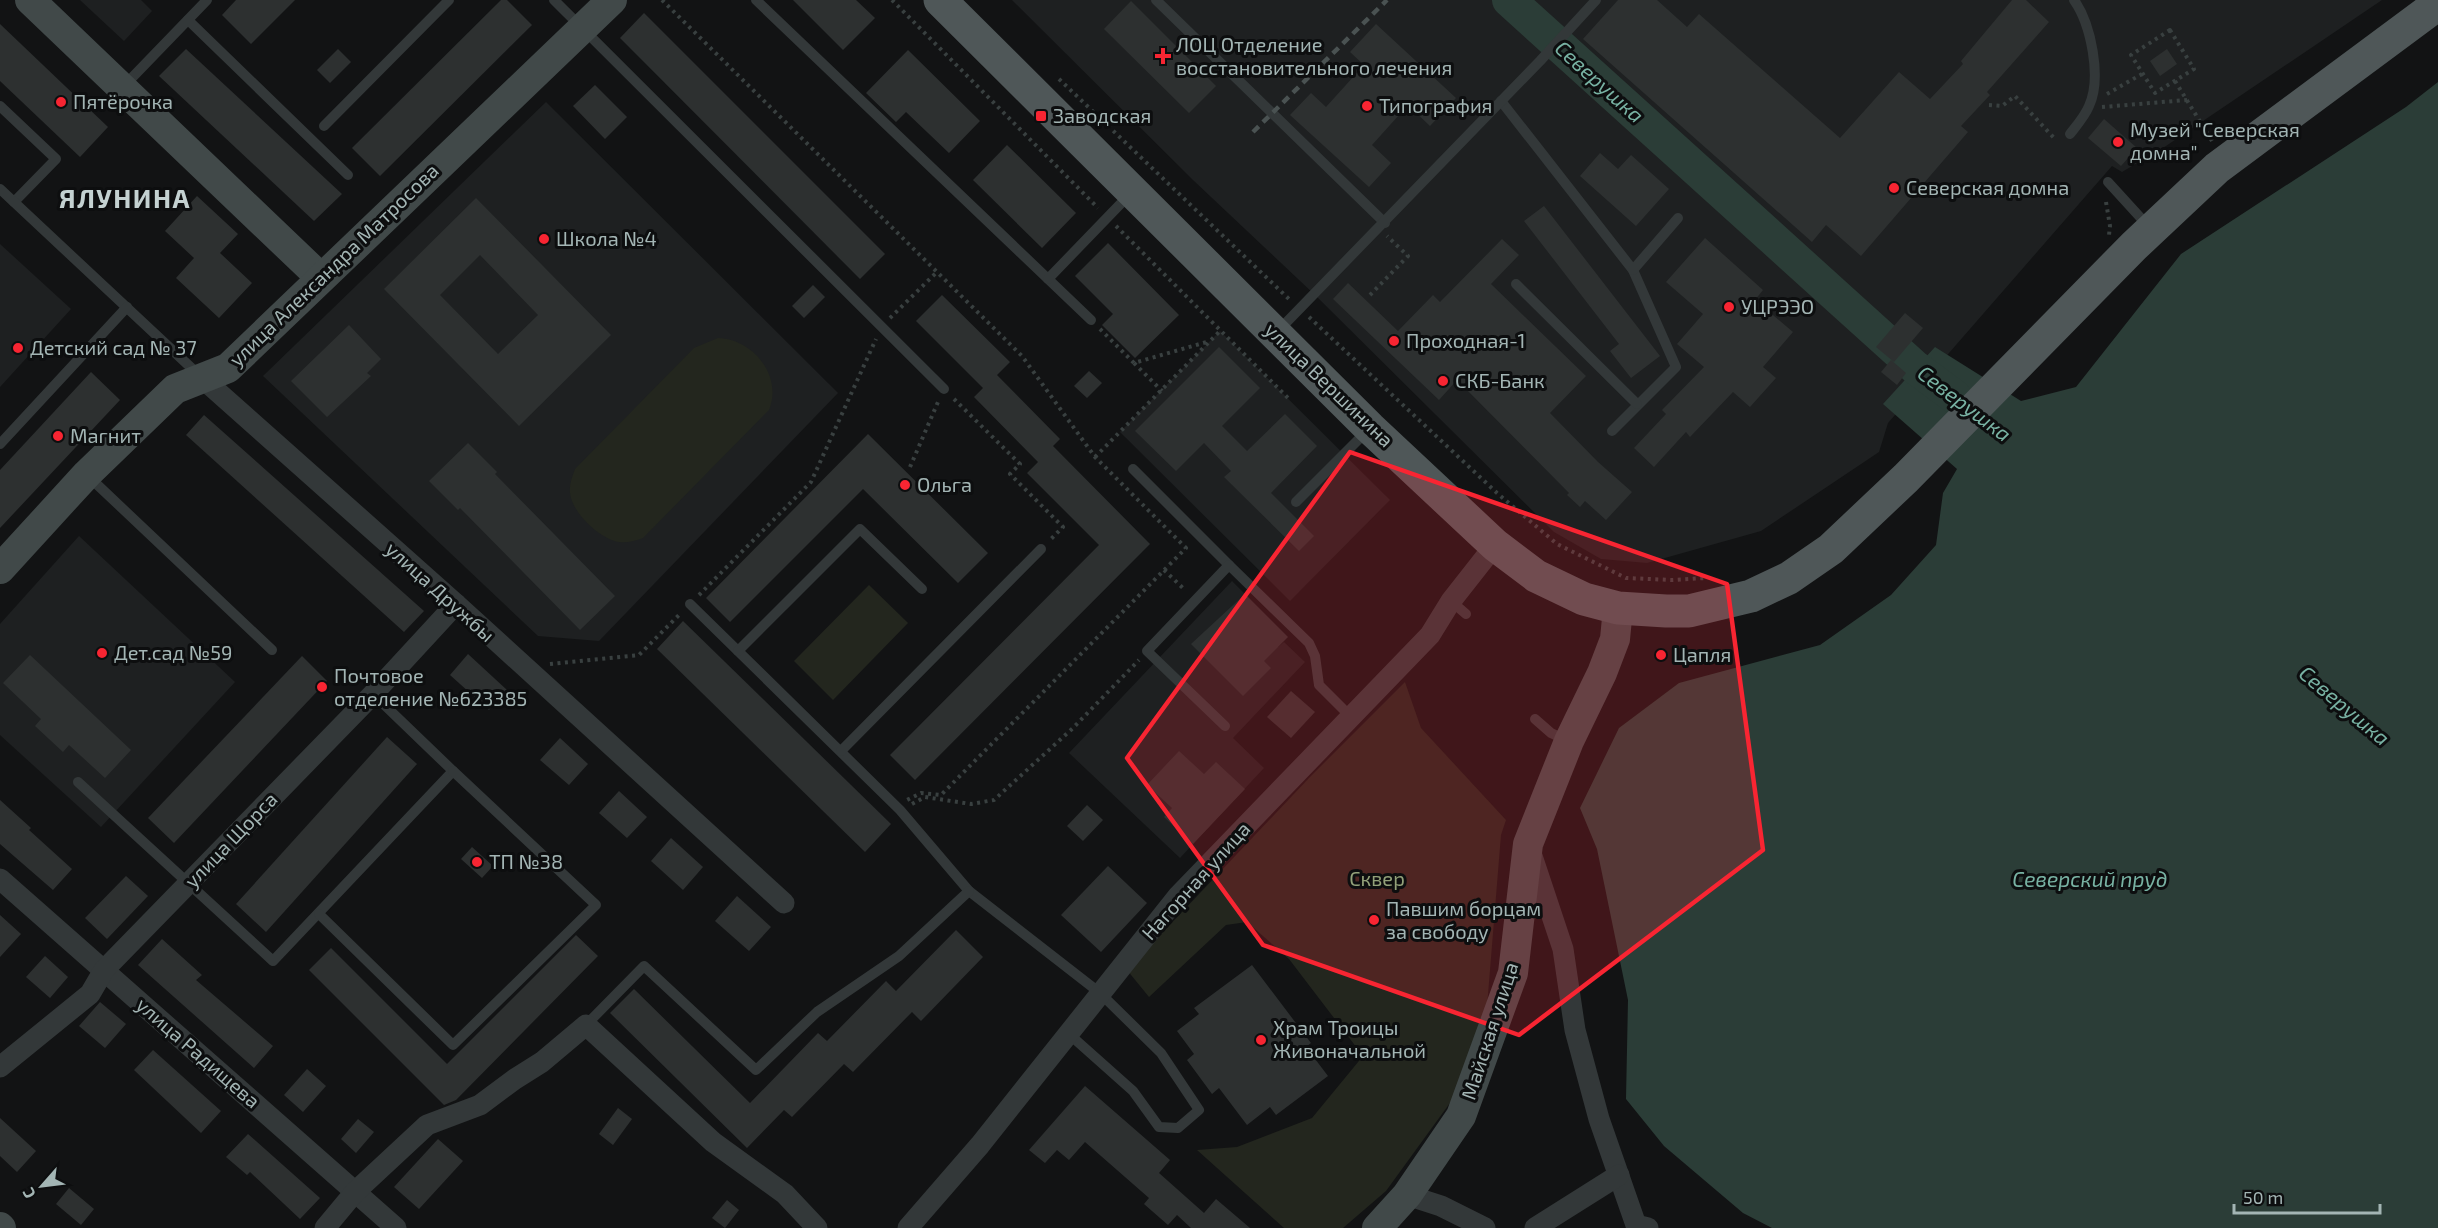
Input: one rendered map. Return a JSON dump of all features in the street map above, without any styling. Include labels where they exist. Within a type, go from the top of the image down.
[{"type":"main road","name":"улица Вершинина","points":[[940,0],[1370,428],[1495,545],[1542,579],[1584,599],[1618,608],[1689,611],[1751,596],[1789,578],[1831,549],[1906,478],[2030,349],[2217,168],[2438,4]]},
{"type":"street","points":[[30,0],[321,278]]},
{"type":"street","name":"улица Александра Матросова","points":[[0,570],[87,474],[175,389],[228,368],[612,0]]},
{"type":"street","name":"улица Дружбы","points":[[202,378],[456,604],[784,903]]},
{"type":"street","name":"Нагорная улица","points":[[908,1228],[980,1145],[1178,896],[1350,716],[1459,608],[1495,545]]},
{"type":"street","name":"улица Щорса","points":[[0,1067],[90,994],[104,970],[373,694],[456,604]]},
{"type":"street","name":"Майская улица","points":[[1377,1228],[1407,1195],[1461,1116],[1513,973],[1528,844],[1569,741],[1602,673],[1615,639],[1618,608]]},
{"type":"street","points":[[1528,844],[1563,949],[1575,1030],[1599,1119],[1636,1226],[1648,1228]]},
{"type":"street","name":"улица Радищева","points":[[0,879],[396,1228]]},
{"type":"street","points":[[325,1228],[355,1192],[427,1125],[480,1105],[515,1078],[542,1062],[586,1024],[713,1142],[785,1194],[817,1228]]},
{"type":"street","points":[[1535,1228],[1619,1175]]},
{"type":"street","points":[[1407,1195],[1441,1206],[1485,1228]]},
{"type":"lane","points":[[122,88],[207,0]]},
{"type":"lane","points":[[324,126],[449,0]]},
{"type":"lane","points":[[554,0],[944,389]]},
{"type":"lane","points":[[756,0],[1091,320]]},
{"type":"lane","points":[[1156,0],[1385,222]]},
{"type":"lane","points":[[1276,334],[1502,101],[1596,0]]},
{"type":"lane","points":[[2074,0],[2083,12]]},
{"type":"lane","points":[[2070,134],[2090,105],[2094,82],[2092,45],[2080,0]]},
{"type":"lane","points":[[188,20],[348,176]]},
{"type":"lane","points":[[1502,101],[1633,270],[1676,367],[1612,431]]},
{"type":"lane","points":[[0,106],[56,159],[14,202]]},
{"type":"lane","points":[[2108,182],[2151,230]]},
{"type":"lane","points":[[0,189],[202,378]]},
{"type":"lane","points":[[1048,279],[1133,192]]},
{"type":"lane","points":[[1633,270],[1678,218]]},
{"type":"lane","points":[[1515,285],[1637,404]]},
{"type":"lane","points":[[0,444],[127,308]]},
{"type":"lane","points":[[1296,502],[1370,428]]},
{"type":"lane","points":[[1133,470],[1309,643],[1315,656],[1319,685],[1350,716]]},
{"type":"lane","points":[[87,474],[272,651]]},
{"type":"lane","points":[[738,651],[860,528],[921,589]]},
{"type":"lane","points":[[841,751],[1041,549]]},
{"type":"lane","points":[[1225,726],[1147,651],[1229,565]]},
{"type":"lane","points":[[690,604],[898,808],[969,891],[1100,993],[1161,1053],[1199,1110],[1178,1128],[1160,1127],[1133,1091],[1069,1034]]},
{"type":"lane","points":[[319,914],[453,1045],[596,905],[373,694]]},
{"type":"lane","points":[[1535,719],[1551,733],[1569,741]]},
{"type":"lane","points":[[78,782],[273,961],[453,771]]},
{"type":"lane","points":[[586,1024],[644,966],[756,1070],[817,1012],[899,956],[969,891]]},
{"type":"path","points":[[662,0],[1022,356],[1095,458],[1186,548],[941,795],[921,793],[898,808]]},
{"type":"path","points":[[892,0],[1291,401]]},
{"type":"path","points":[[2170,30],[2194,69],[2155,93],[2142,74],[2131,55],[2170,30]]},
{"type":"path","points":[[1053,73],[1301,310],[1497,493],[1557,544],[1626,578],[1672,580],[1710,578]]},
{"type":"path","points":[[2090,105],[2142,74]]},
{"type":"path","points":[[2175,81],[2217,149]]},
{"type":"path","points":[[1989,105],[2002,106],[2015,96],[2048,132]]},
{"type":"path","points":[[2090,105],[2099,107],[2187,100]]},
{"type":"path","points":[[523,667],[639,655],[811,482],[882,327],[937,272]]},
{"type":"path","points":[[1091,320],[1161,391]]},
{"type":"path","points":[[1095,458],[1220,331]]},
{"type":"path","points":[[1134,363],[1210,341]]},
{"type":"path","points":[[910,467],[944,389],[1020,464],[1010,474],[1063,527],[1041,549]]},
{"type":"path","points":[[1164,570],[1177,583]]},
{"type":"path","points":[[898,808],[925,797],[971,804],[994,800],[1073,728],[1147,651]]},
{"type":"highlighted area","points":[[1350,452],[1727,584],[1763,850],[1519,1035],[1263,945],[1127,758]]},
{"type":"shaded area","points":[[80,0],[141,0],[152,11],[124,41]]},
{"type":"shaded area","points":[[1012,0],[2382,0],[2166,146],[2122,172],[2112,166],[1888,423],[1879,452],[1761,531],[1647,563],[1601,559],[1554,532]]},
{"type":"shaded area","name":"Школа №4","points":[[546,102],[838,393],[599,641],[538,636],[263,376]]},
{"type":"shaded area","name":"Детский сад № 37","points":[[0,244],[71,309],[0,387]]},
{"type":"shaded area","points":[[1220,331],[1390,500],[1290,601],[1120,432]]},
{"type":"shaded area","name":"Дет.сад №59","points":[[79,536],[235,682],[101,827],[0,735],[0,624]]},
{"type":"shaded area","points":[[1232,581],[1245,594],[1235,604],[1278,647],[1284,642],[1305,662],[1233,738],[1264,768],[1180,858],[1069,753]]},
{"type":"green space","points":[[718,338],[743,345],[762,362],[772,385],[769,410],[643,538],[622,542],[604,536],[581,517],[572,501],[570,487],[575,469],[694,348]]},
{"type":"green space","points":[[869,585],[908,623],[833,700],[794,661]]},
{"type":"green space","name":"Сквер","points":[[1405,682],[1421,728],[1506,820],[1501,835],[1487,1007],[1455,1096],[1386,1191],[1343,1228],[1284,1228],[1197,1150],[1237,1147],[1312,1118],[1363,1056],[1289,959],[1247,922],[1226,925],[1149,997],[1127,970],[1309,778]]},
{"type":"water","name":"Северский пруд","points":[[2438,82],[2438,1228],[1772,1228],[1743,1213],[1664,1146],[1626,1099],[1628,1000],[1597,849],[1580,808],[1619,728],[1679,683],[1820,645],[1891,595],[1936,545],[1943,493],[1957,469],[1883,404],[1935,347],[2021,401],[2076,387],[2181,254],[2406,107]]},
{"type":"building","points":[[236,0],[295,0],[251,44],[222,15]]},
{"type":"building","points":[[501,0],[507,0],[532,25],[380,176],[352,148]]},
{"type":"building","points":[[793,0],[856,0],[875,18],[843,50]]},
{"type":"building","points":[[1618,0],[1657,0],[1687,27],[1699,14],[1840,138],[1899,72],[1930,99],[1963,64],[1961,61],[2012,0],[2026,0],[2049,22],[1987,92],[1990,95],[1961,126],[1968,132],[1861,256],[1826,225],[1812,242],[1583,39]]},
{"type":"building","points":[[1131,1],[1216,86],[1189,113],[1104,29]]},
{"type":"building","points":[[644,13],[885,254],[860,279],[620,38]]},
{"type":"building","points":[[0,24],[108,127],[80,157],[0,81]]},
{"type":"building","name":"Типография","points":[[1376,24],[1456,98],[1430,126],[1408,105],[1372,145],[1391,163],[1369,187],[1290,115],[1311,93],[1326,107],[1364,65],[1350,52]]},
{"type":"building","points":[[186,49],[342,194],[314,221],[159,76]]},
{"type":"building","points":[[338,49],[351,62],[330,83],[317,70]]},
{"type":"building","points":[[2167,49],[2177,64],[2160,76],[2150,61]]},
{"type":"building","points":[[908,50],[980,121],[949,153],[906,112],[896,122],[866,93]]},
{"type":"building","points":[[595,85],[627,117],[605,139],[573,106]]},
{"type":"building","points":[[2104,119],[2137,148],[2121,166],[2088,138]]},
{"type":"building","points":[[1007,145],[1076,213],[1042,248],[973,180]]},
{"type":"building","points":[[1600,153],[1618,169],[1631,155],[1669,189],[1636,226],[1580,176]]},
{"type":"building","points":[[197,196],[238,234],[220,253],[252,283],[219,318],[176,278],[194,258],[165,231]]},
{"type":"building","points":[[476,198],[611,335],[519,426],[384,289]],"holes":[[[480,255],[538,315],[498,354],[440,295]]]},
{"type":"building","points":[[1544,206],[1660,356],[1631,378],[1610,351],[1619,344],[1524,221]]},
{"type":"building","points":[[1705,238],[1763,290],[1755,300],[1793,332],[1763,367],[1776,378],[1750,407],[1733,392],[1690,437],[1686,432],[1654,467],[1634,448],[1666,414],[1662,410],[1704,367],[1677,344],[1703,314],[1666,282]]},
{"type":"building","points":[[1502,239],[1519,255],[1491,284],[1586,376],[1550,413],[1598,462],[1632,492],[1606,520],[1585,501],[1580,507],[1567,495],[1569,493],[1457,380],[1439,400],[1333,299],[1348,283],[1398,331],[1433,295],[1440,302]]},
{"type":"building","points":[[1108,243],[1179,315],[1135,358],[1102,325],[1113,314],[1075,276]]},
{"type":"building","points":[[813,285],[825,297],[804,318],[792,306]]},
{"type":"building","points":[[942,295],[1010,362],[997,375],[1060,439],[1053,446],[1150,544],[915,780],[890,755],[1099,545],[1027,473],[1038,462],[974,397],[983,388],[916,321]]},
{"type":"building","points":[[1905,313],[1923,328],[1894,362],[1876,347]]},
{"type":"building","points":[[349,325],[381,359],[367,373],[371,376],[327,417],[291,381]]},
{"type":"building","points":[[1219,347],[1260,388],[1222,426],[1247,451],[1285,414],[1317,446],[1271,493],[1314,536],[1299,551],[1224,477],[1231,471],[1204,443],[1176,471],[1135,431]]},
{"type":"building","points":[[1891,360],[1906,373],[1897,385],[1881,372]]},
{"type":"building","points":[[1089,371],[1102,383],[1087,398],[1074,386]]},
{"type":"building","points":[[91,372],[120,400],[0,528],[0,470]]},
{"type":"building","points":[[204,415],[424,611],[404,632],[186,435]]},
{"type":"building","points":[[868,434],[988,553],[958,583],[863,489],[730,622],[706,598]]},
{"type":"building","points":[[468,443],[497,472],[495,474],[615,596],[580,630],[460,508],[458,510],[429,481]]},
{"type":"building","points":[[1245,594],[1288,637],[1264,661],[1271,668],[1243,696],[1191,644]]},
{"type":"building","points":[[683,621],[891,824],[865,852],[657,649]]},
{"type":"building","points":[[468,654],[507,690],[489,710],[450,675]]},
{"type":"building","name":"Дет.сад №59","points":[[30,655],[131,750],[105,778],[69,745],[63,752],[35,726],[41,719],[3,683]]},
{"type":"building","points":[[302,656],[327,681],[174,843],[148,818]]},
{"type":"building","points":[[1291,691],[1315,712],[1291,738],[1267,717]]},
{"type":"building","points":[[387,737],[417,764],[266,932],[236,904]]},
{"type":"building","points":[[560,738],[588,764],[569,785],[540,760]]},
{"type":"building","points":[[1179,751],[1204,774],[1216,762],[1245,789],[1193,844],[1164,817],[1172,808],[1147,785]]},
{"type":"building","points":[[619,791],[647,817],[627,838],[599,813]]},
{"type":"building","points":[[0,800],[72,869],[53,890],[0,844]]},
{"type":"building","points":[[1087,805],[1103,820],[1083,841],[1067,826]]},
{"type":"building","points":[[671,838],[703,867],[683,890],[651,861]]},
{"type":"building","name":"ТП №38","points":[[472,847],[493,866],[482,878],[461,859]]},
{"type":"building","points":[[1108,866],[1147,903],[1101,952],[1061,915]]},
{"type":"building","points":[[126,876],[148,896],[107,939],[85,918]]},
{"type":"building","points":[[737,896],[771,927],[749,951],[715,921]]},
{"type":"building","points":[[0,915],[21,934],[0,957]]},
{"type":"building","points":[[956,930],[983,957],[921,1021],[912,1012],[853,1072],[844,1064],[792,1117],[784,1110],[747,1148],[610,1013],[634,989],[750,1103],[818,1033],[827,1041],[886,981],[896,991]]},
{"type":"building","points":[[576,935],[598,956],[456,1100],[444,1105],[309,970],[331,948],[447,1064]]},
{"type":"building","points":[[162,939],[202,975],[196,980],[273,1046],[254,1068],[138,965]]},
{"type":"building","points":[[45,956],[68,977],[50,998],[26,977]]},
{"type":"building","name":"Храм Троицы Живоначальной","points":[[1252,965],[1311,1043],[1306,1047],[1328,1076],[1276,1115],[1270,1107],[1247,1125],[1219,1088],[1212,1094],[1187,1060],[1194,1054],[1177,1031],[1199,1014],[1194,1008]]},
{"type":"building","points":[[100,1002],[126,1024],[105,1048],[79,1026]]},
{"type":"building","points":[[153,1050],[221,1111],[201,1133],[134,1070]]},
{"type":"building","points":[[307,1069],[326,1086],[303,1112],[284,1095]]},
{"type":"building","points":[[1085,1086],[1170,1160],[1159,1173],[1204,1213],[1216,1199],[1250,1228],[1191,1228],[1177,1215],[1168,1225],[1144,1204],[1149,1198],[1085,1142],[1069,1160],[1057,1150],[1045,1163],[1029,1150]]},
{"type":"building","points":[[618,1108],[632,1119],[613,1145],[599,1134]]},
{"type":"building","points":[[0,1118],[36,1151],[17,1172],[0,1156]]},
{"type":"building","points":[[358,1119],[374,1132],[356,1153],[341,1139]]},
{"type":"building","points":[[248,1134],[320,1198],[300,1219],[250,1172],[247,1175],[226,1157]]},
{"type":"building","points":[[438,1139],[463,1161],[419,1209],[394,1187]]},
{"type":"building","points":[[69,1188],[94,1209],[81,1225],[56,1204]]},
{"type":"building","points":[[727,1200],[739,1210],[725,1228],[712,1218]]},
{"type":"waterway","name":"Северушка","points":[[1509,0],[1916,368],[1955,397]]},
{"type":"railway","points":[[1253,132],[1387,0]]},
{"type":"place","name":"ЛОЦ Отделение восстановительного лечения","points":[[1163,56]]},
{"type":"place","name":"Пятёрочка","points":[[61,102]]},
{"type":"place","name":"Типография","points":[[1367,106]]},
{"type":"place","name":"Заводская","points":[[1041,116]]},
{"type":"place","name":"Музей \"Северская домна\"","points":[[2118,142]]},
{"type":"place","name":"Северская домна","points":[[1894,188]]},
{"type":"place","name":"Школа №4","points":[[544,239]]},
{"type":"place","name":"УЦРЭЭО","points":[[1729,307]]},
{"type":"place","name":"Проходная-1","points":[[1394,341]]},
{"type":"place","name":"Детский сад № 37","points":[[18,348]]},
{"type":"place","name":"СКБ-Банк","points":[[1443,381]]},
{"type":"place","name":"Магнит","points":[[58,436]]},
{"type":"place","name":"Ольга","points":[[905,485]]},
{"type":"place","name":"Дет.сад №59","points":[[102,653]]},
{"type":"place","name":"Цапля","points":[[1661,655]]},
{"type":"place","name":"Почтовое отделение №623385","points":[[322,687]]},
{"type":"place","name":"ТП №38","points":[[477,862]]},
{"type":"place","name":"Павшим борцам за свободу","points":[[1374,920]]},
{"type":"place","name":"Храм Троицы Живоначальной","points":[[1261,1040]]},
{"type":"district","name":"ЯЛУНИНА","points":[[125,199]]}]
